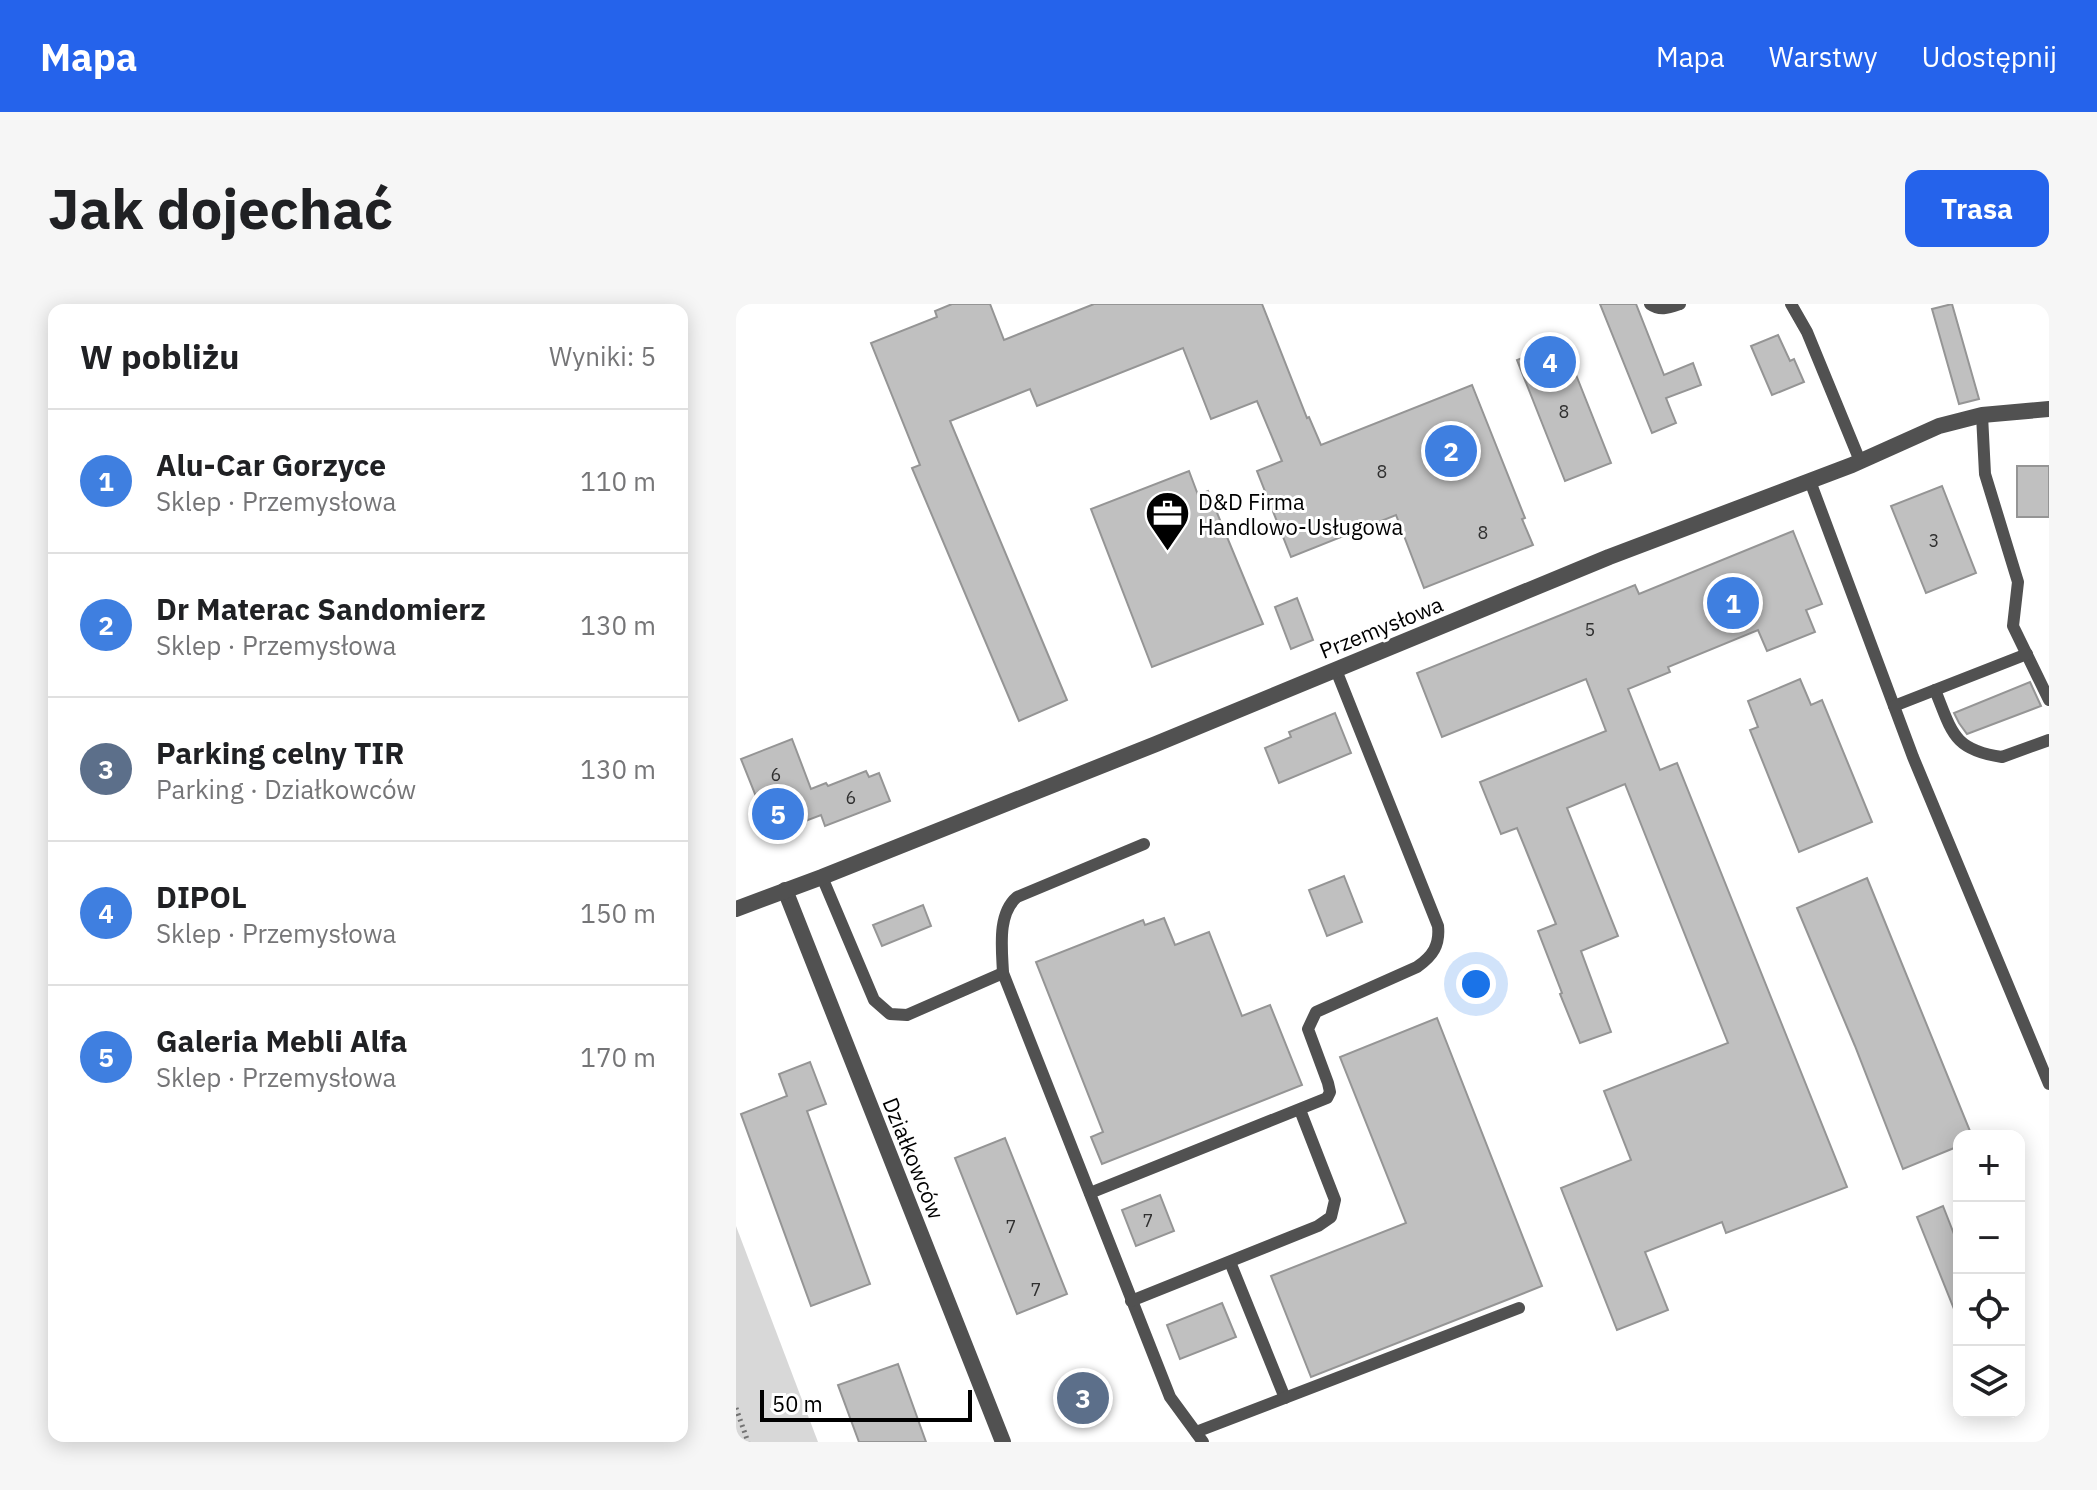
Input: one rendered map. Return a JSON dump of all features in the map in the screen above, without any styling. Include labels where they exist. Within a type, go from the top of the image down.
[{"type":"street","name":"Przemysłowa","points":[[736,909],[1336,670],[1609,557],[1860,461],[1939,426],[1982,415],[2049,409]]},
{"type":"street","name":"Działkowców","points":[[785,890],[1003,1442]]},
{"type":"lane","points":[[1650,304],[1658,309],[1680,304]]},
{"type":"lane","points":[[1791,304],[1807,332],[1860,461]]},
{"type":"lane","points":[[1982,415],[1985,474],[2018,582],[2013,626],[2049,700]]},
{"type":"lane","points":[[1810,481],[1894,706],[2049,1084]]},
{"type":"lane","points":[[1894,706],[2027,654]]},
{"type":"lane","points":[[1090,1193],[1327,1098],[1330,1092],[1308,1029],[1316,1012],[1417,967],[1428,959],[1439,939],[1438,926],[1336,670]]},
{"type":"lane","points":[[1935,690],[1954,736],[1961,743],[2002,757],[2049,740]]},
{"type":"lane","points":[[1144,844],[1017,897],[1009,905],[1001,943],[1003,973],[1170,1397],[1200,1437],[1285,1398],[1519,1308]]},
{"type":"lane","points":[[822,877],[874,1000],[890,1014],[907,1015],[1003,973]]},
{"type":"lane","points":[[1131,1301],[1318,1226],[1331,1217],[1335,1200],[1300,1110]]},
{"type":"lane","points":[[1230,1262],[1285,1398]]},
{"type":"path","points":[[736,1408],[748,1442]]},
{"type":"shaded area","points":[[736,1226],[818,1442],[736,1442]]},
{"type":"building","points":[[952,304],[990,304],[1004,340],[1094,304],[1262,304],[1307,418],[1321,445],[1472,385],[1533,545],[1424,588],[1396,515],[1291,557],[1257,471],[1282,461],[1257,401],[1211,419],[1183,348],[1037,406],[1030,389],[950,421],[1067,700],[1019,721],[912,468],[920,465],[871,343],[937,317],[935,311]]},
{"type":"building","points":[[1600,304],[1636,304],[1664,375],[1693,363],[1701,385],[1666,398],[1676,423],[1652,433]]},
{"type":"building","points":[[1952,304],[1979,399],[1959,404],[1932,309]]},
{"type":"building","points":[[1778,335],[1804,382],[1772,395],[1751,346]]},
{"type":"building","points":[[1563,342],[1611,463],[1565,481],[1517,360]]},
{"type":"building","points":[[2017,466],[2049,466],[2049,517],[2017,517]]},
{"type":"building","points":[[1189,471],[1198,495],[1208,491],[1263,624],[1152,667],[1091,509]]},
{"type":"building","points":[[1942,486],[1976,573],[1926,593],[1891,506]]},
{"type":"building","points":[[1793,531],[1822,604],[1806,610],[1815,632],[1767,651],[1758,630],[1668,667],[1670,672],[1628,689],[1660,770],[1677,763],[1847,1187],[1726,1233],[1722,1222],[1645,1252],[1668,1310],[1617,1330],[1561,1188],[1631,1160],[1604,1091],[1728,1043],[1625,784],[1567,808],[1618,936],[1581,951],[1611,1032],[1580,1043],[1560,994],[1538,931],[1556,924],[1517,828],[1501,834],[1480,782],[1606,731],[1586,679],[1442,737],[1417,673],[1635,585],[1639,594]]},
{"type":"building","points":[[1297,598],[1313,640],[1291,649],[1275,607]]},
{"type":"building","points":[[1800,679],[1811,705],[1822,700],[1872,822],[1799,852],[1750,730],[1758,727],[1748,701]]},
{"type":"building","points":[[2030,682],[2041,706],[1967,734],[1954,713]]},
{"type":"building","points":[[1335,713],[1351,753],[1279,783],[1265,748],[1291,737],[1289,732]]},
{"type":"building","points":[[792,739],[811,789],[826,783],[828,786],[866,771],[869,777],[879,773],[890,801],[825,826],[821,815],[771,834],[741,759]]},
{"type":"building","points":[[1344,876],[1362,922],[1327,936],[1309,890]]},
{"type":"building","points":[[1867,878],[1970,1130],[1953,1130],[1953,1148],[1903,1169],[1797,908]]},
{"type":"building","points":[[923,905],[931,926],[882,946],[873,925]]},
{"type":"building","points":[[1164,918],[1175,945],[1209,932],[1242,1016],[1270,1005],[1302,1085],[1102,1164],[1091,1137],[1103,1132],[1036,962],[1143,920],[1145,925]]},
{"type":"building","points":[[1437,1018],[1542,1286],[1311,1377],[1271,1276],[1406,1223],[1340,1057]]},
{"type":"building","points":[[810,1062],[826,1104],[807,1111],[870,1284],[811,1306],[741,1114],[787,1096],[779,1074]]},
{"type":"building","points":[[1005,1138],[1067,1294],[1017,1314],[955,1158]]},
{"type":"building","points":[[1160,1195],[1174,1231],[1136,1246],[1122,1210]]},
{"type":"building","points":[[1943,1206],[1953,1232],[1953,1307],[1917,1217]]},
{"type":"building","points":[[1222,1303],[1236,1337],[1180,1359],[1167,1325]]},
{"type":"building","points":[[898,1364],[926,1442],[859,1442],[838,1385]]},
{"type":"place","name":"DIPOL","points":[[1550,362]]},
{"type":"place","name":"Dr Materac Sandomierz","points":[[1451,451]]},
{"type":"place","name":"D&D Firma Handlowo-Usługowa","points":[[1167,553]]},
{"type":"place","name":"Alu-Car Gorzyce","points":[[1733,603]]},
{"type":"place","name":"Galeria Mebli Alfa","points":[[778,814]]},
{"type":"place","name":"Parking celny TIR","points":[[1083,1398]]}]
